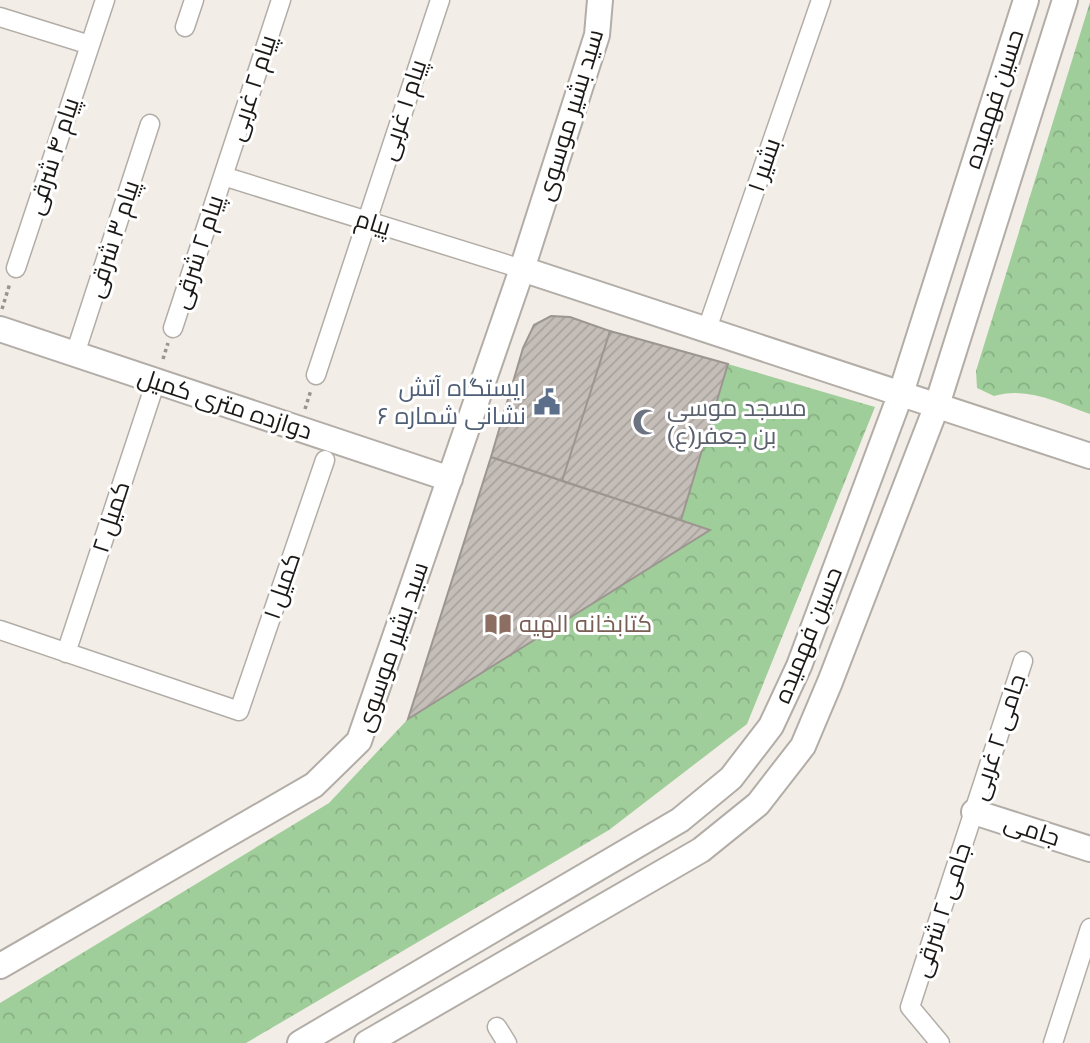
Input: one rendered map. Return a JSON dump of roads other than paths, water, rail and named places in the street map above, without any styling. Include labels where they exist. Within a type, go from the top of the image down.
[{"type":"main road","name":"سید بشیر موسوی","points":[[0,966],[314,785],[359,741],[522,269],[597,35],[600,0]]},
{"type":"main road","name":"حسین فهمیده","points":[[305,1042],[680,820],[731,778],[771,726],[799,666],[901,393],[1026,0]]},
{"type":"main road","name":"حسین فهمیده","points":[[367,1043],[701,850],[758,804],[803,746],[937,405],[1065,0]]},
{"type":"main road","points":[[522,269],[1090,456]]},
{"type":"main road","name":"دوازده متری کمیل","points":[[0,330],[450,479]]},
{"type":"main road","name":"جامی","points":[[974,812],[1090,849]]},
{"type":"main road","points":[[387,1043],[414,1016]]},
{"type":"street","name":"پیام ۴ شرقی","points":[[16,268],[105,0]]},
{"type":"street","points":[[185,27],[194,0]]},
{"type":"street","name":"پیام ۲ غربی","points":[[223,176],[281,0]]},
{"type":"street","name":"پیام ۱ غربی","points":[[316,375],[440,0]]},
{"type":"street","name":"بشیر ۱","points":[[707,329],[821,0]]},
{"type":"street","points":[[0,17],[90,45]]},
{"type":"street","name":"پیام ۳ شرقی","points":[[75,354],[150,124]]},
{"type":"street","name":"پیام","points":[[223,176],[522,269]]},
{"type":"street","name":"پیام ۲ شرقی","points":[[173,328],[223,176]]},
{"type":"street","name":"کمیل ۲","points":[[66,653],[156,381]]},
{"type":"street","name":"کمیل ۱","points":[[66,653],[239,711],[324,460]]},
{"type":"street","points":[[0,631],[66,653]]},
{"type":"street","name":"جامی ۲ غربی","points":[[974,812],[1023,662]]},
{"type":"street","name":"جامی ۲ شرقی","points":[[940,1043],[911,1007],[974,812]]},
{"type":"street","points":[[1053,1043],[1090,928]]},
{"type":"street","points":[[497,1027],[507,1043]]},
{"type":"place","name":"ایستگاه آتش نشانی شماره ۶","points":[[547,402]]},
{"type":"place","name":"مسجد موسی بن جعفر(ع)","points":[[646,422]]},
{"type":"place","name":"کتابخانه الهیه","points":[[498,624]]}]
